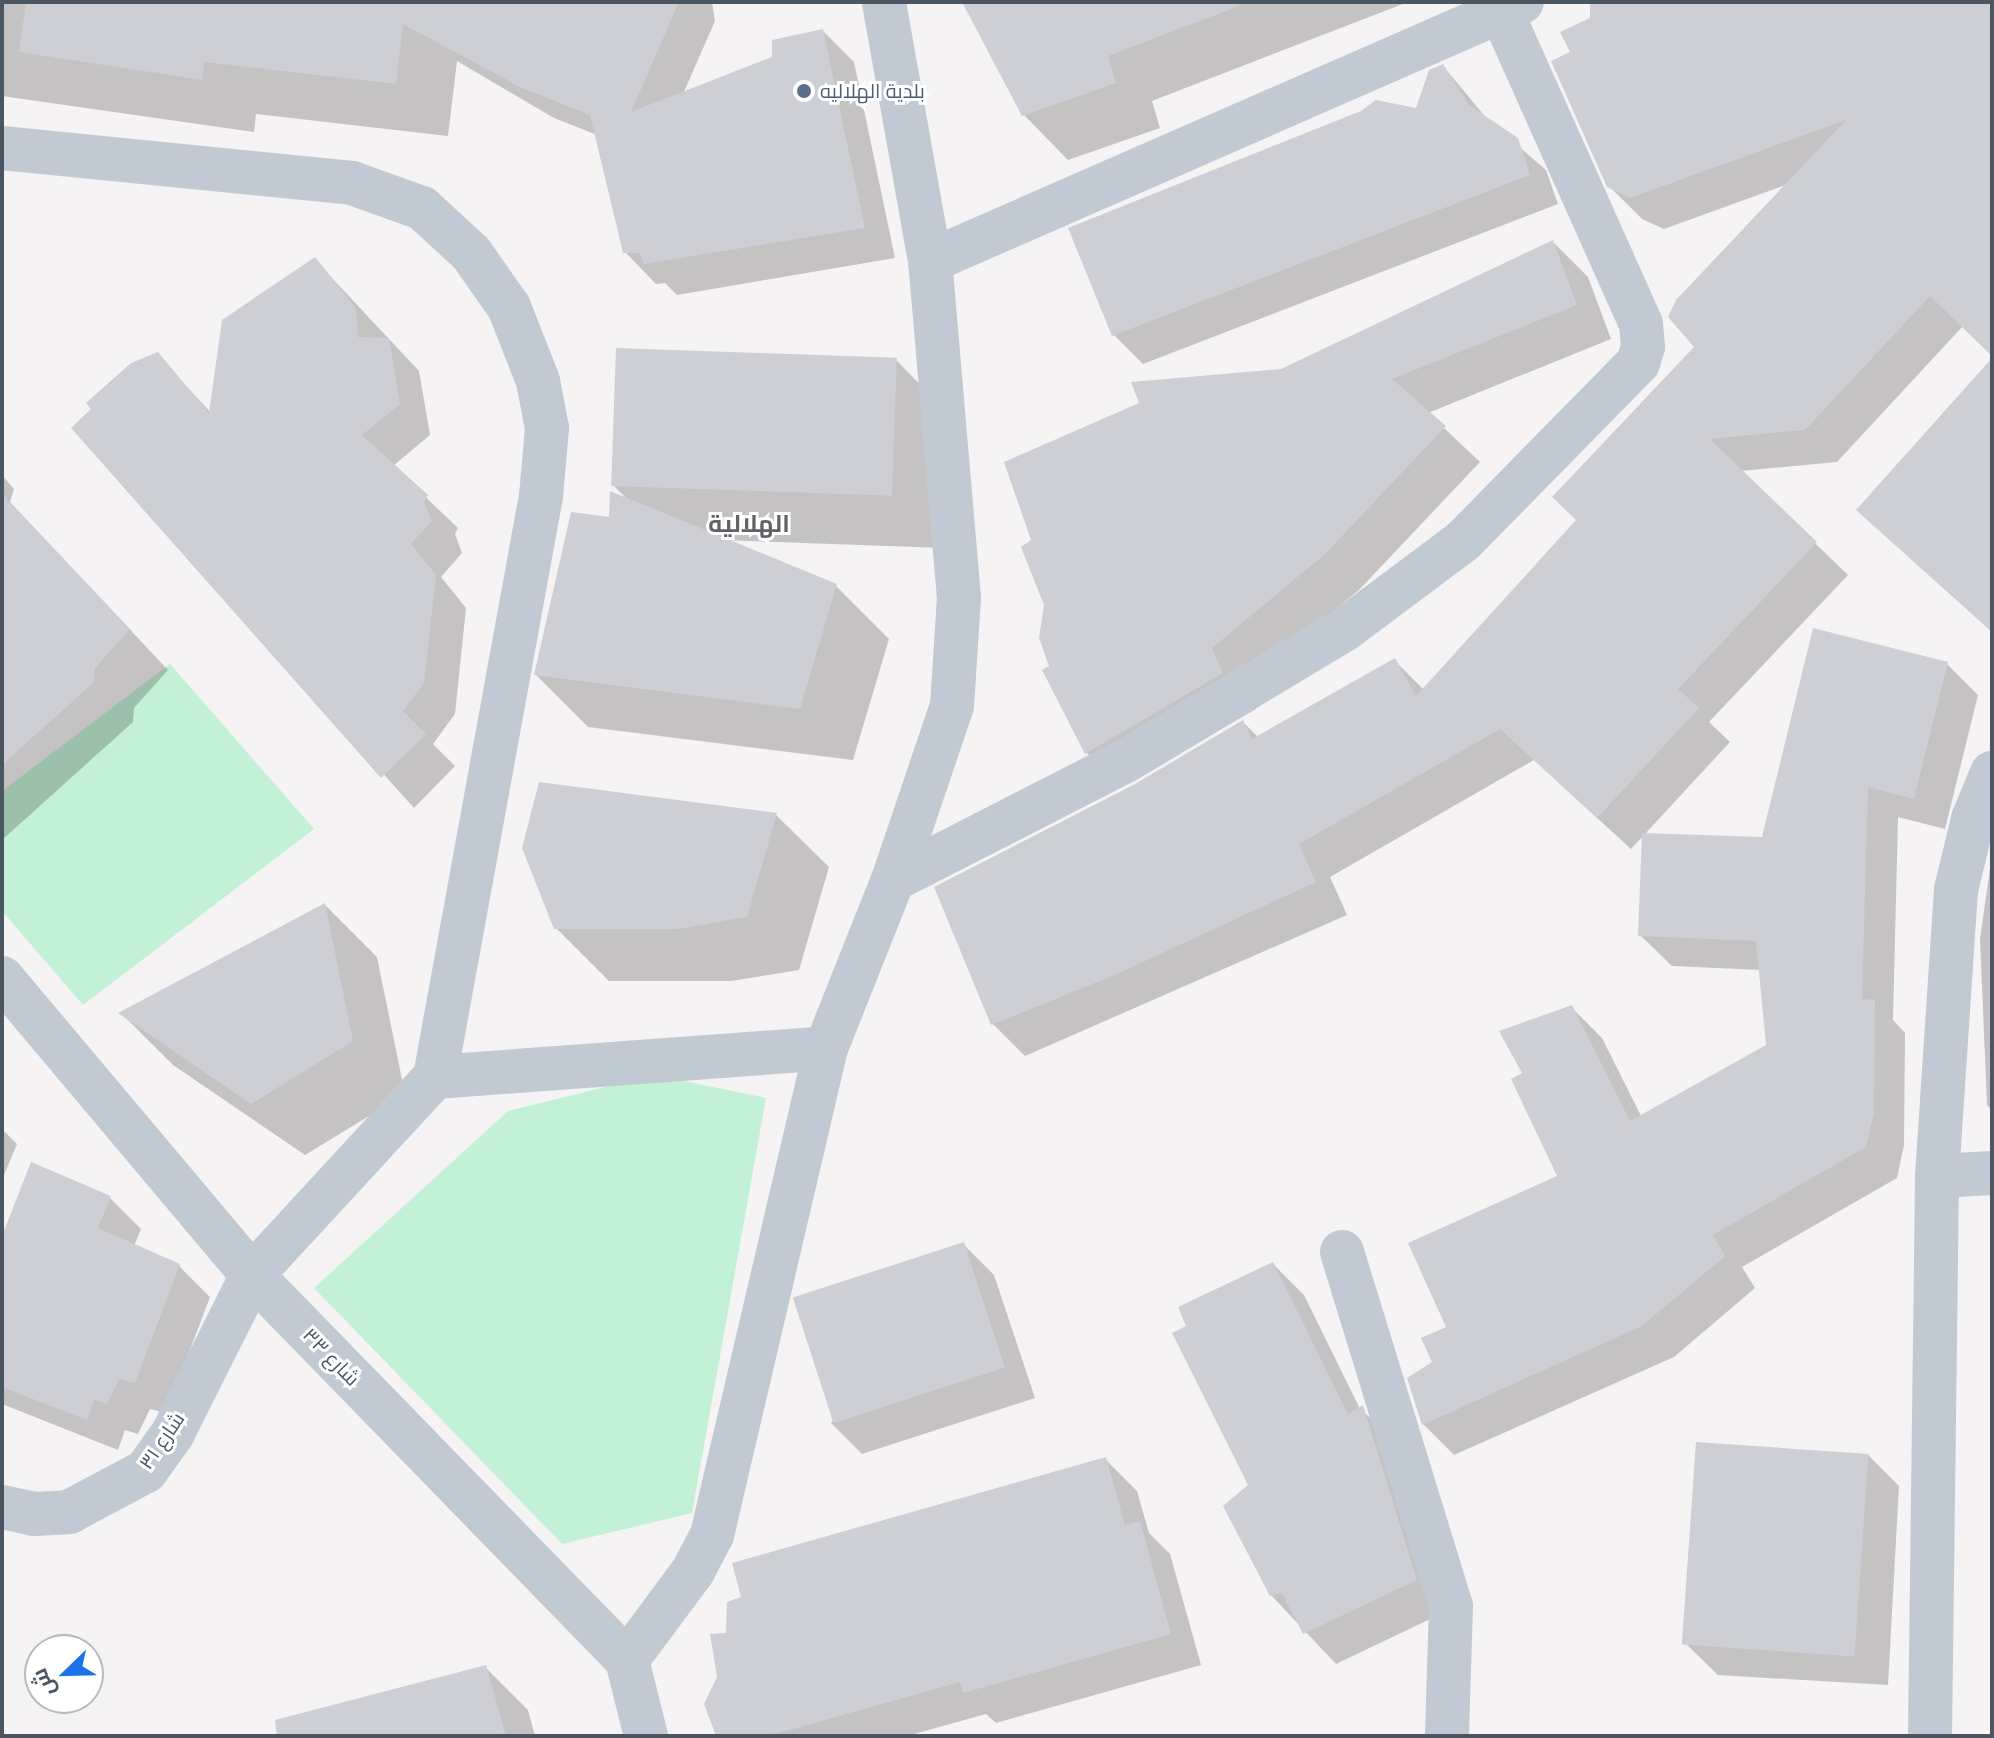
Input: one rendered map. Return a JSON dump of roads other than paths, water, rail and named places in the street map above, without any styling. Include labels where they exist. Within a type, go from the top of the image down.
[{"type":"street","points":[[646,1736],[627,1660],[693,1571],[712,1535],[826,1048],[893,880],[952,706],[959,598],[930,261],[884,2]]},
{"type":"street","points":[[893,880],[1124,762],[1344,630],[1463,541],[1638,363],[1643,347],[1641,324],[1506,5],[930,261]]},
{"type":"street","points":[[2,148],[352,183],[422,208],[471,253],[509,307],[538,381],[547,428],[541,496],[435,1077],[826,1048]]},
{"type":"street","points":[[1930,1736],[1937,1176],[1956,890],[1973,819],[1992,773]]},
{"type":"street","name":"شارع ٣٣","points":[[2,978],[252,1275],[627,1660]]},
{"type":"street","name":"شارع ٣١","points":[[2,1507],[34,1514],[69,1512],[146,1471],[173,1433],[252,1275],[435,1077]]},
{"type":"street","points":[[1937,1176],[1992,1173]]},
{"type":"street","points":[[1342,1252],[1451,1606],[1447,1736]]},
{"type":"place","name":"بلدية الهلاليه","points":[[804,91]]},
{"type":"district","name":"الهلالية","points":[[749,524]]}]
